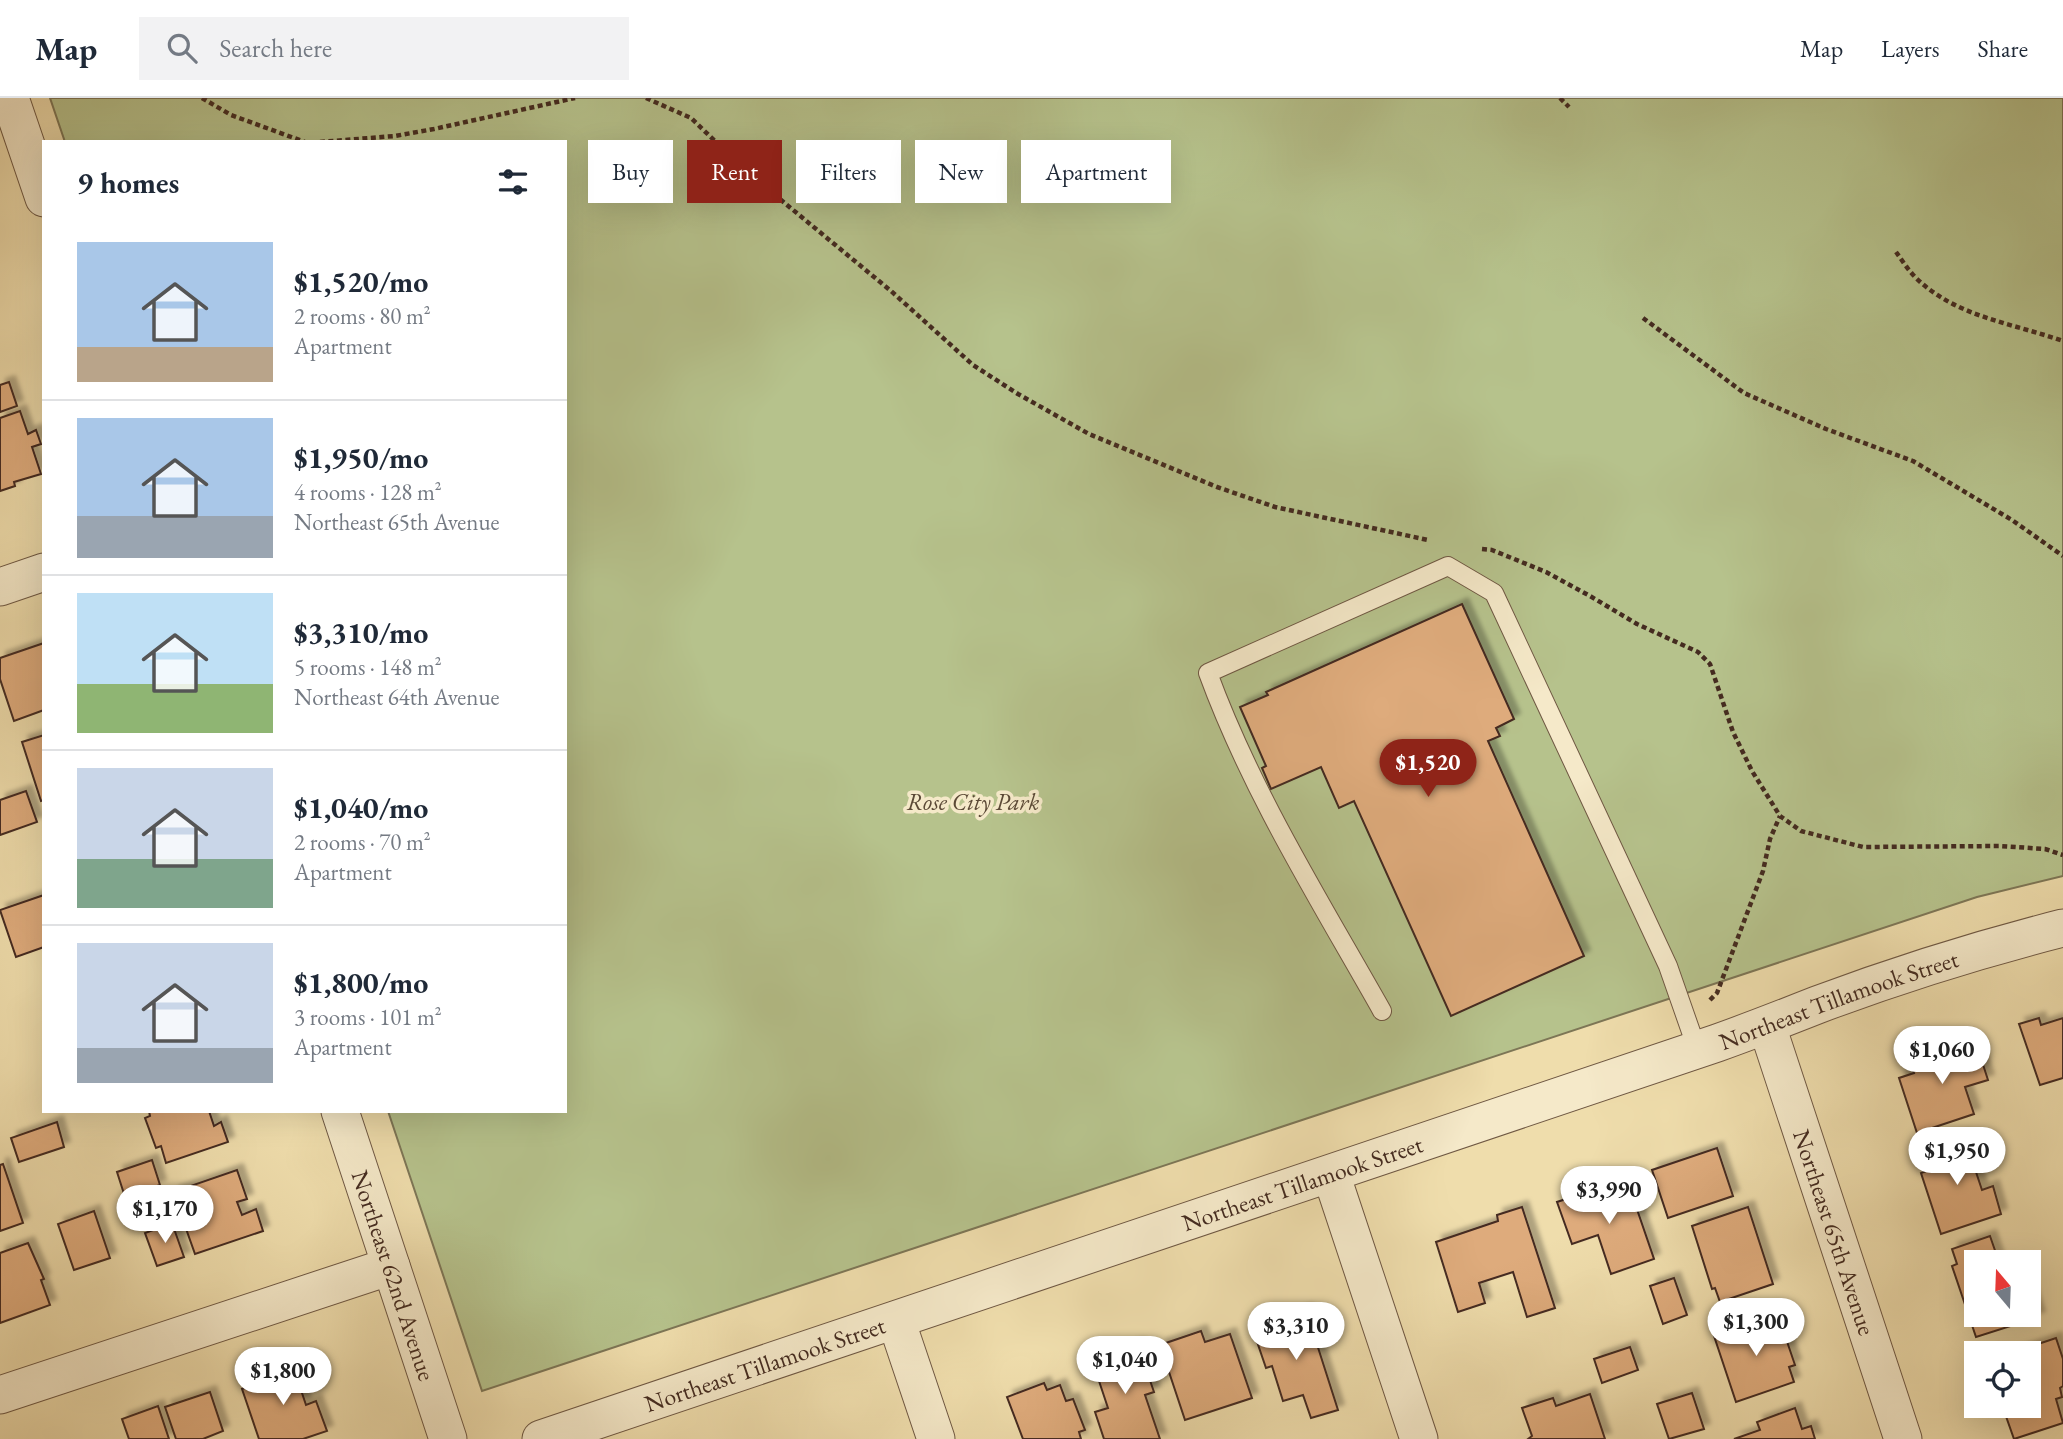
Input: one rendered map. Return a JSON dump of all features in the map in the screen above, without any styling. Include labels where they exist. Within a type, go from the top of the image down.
[{"type":"street","points":[[10,98],[42,192]]},
{"type":"street","points":[[0,587],[42,573]]},
{"type":"street","name":"Northeast Tillamook Street","points":[[541,1439],[1331,1174],[1994,946],[2063,928]]},
{"type":"street","name":"Northeast 65th Avenue","points":[[1767,1026],[1903,1439]]},
{"type":"street","name":"Northeast 62nd Avenue","points":[[341,1113],[448,1439]]},
{"type":"street","points":[[1331,1174],[1419,1439]]},
{"type":"street","points":[[0,1395],[391,1266]]},
{"type":"street","points":[[896,1320],[936,1439]]},
{"type":"lane","points":[[1382,1011],[1262,797],[1225,718],[1208,673],[1448,566],[1494,593],[1707,1046]]},
{"type":"path","points":[[202,98],[231,114],[300,140]]},
{"type":"path","points":[[345,140],[395,136],[434,129],[575,98]]},
{"type":"path","points":[[646,98],[691,118],[746,171],[891,291],[972,365],[1089,434],[1217,487],[1275,507],[1441,542]]},
{"type":"path","points":[[1560,98],[1569,107]]},
{"type":"path","points":[[1896,252],[1915,277],[1942,299],[1989,319],[2063,341]]},
{"type":"path","points":[[1643,318],[1744,393],[1826,429],[1913,461],[2012,520],[2063,556]]},
{"type":"path","points":[[1479,549],[1492,551],[1546,572],[1637,624],[1698,652],[1710,664],[1734,732],[1752,771],[1780,816],[1801,831],[1863,847],[2000,846],[2045,849],[2063,855]]},
{"type":"path","points":[[1707,1046],[1705,1003],[1717,993],[1763,871],[1770,839],[1780,816]]},
{"type":"green space","name":"Rose City Park","points":[[50,98],[2063,98],[2063,876],[1977,897],[482,1391],[389,1113],[567,1113],[567,140],[64,140]]},
{"type":"building","points":[[9,382],[17,406],[0,412],[0,385]]},
{"type":"building","points":[[20,411],[28,434],[36,430],[41,444],[32,447],[41,474],[14,482],[15,486],[0,491],[0,418]]},
{"type":"building","points":[[1462,604],[1514,719],[1496,728],[1500,736],[1488,741],[1584,956],[1451,1016],[1354,801],[1339,808],[1321,767],[1271,789],[1262,768],[1266,766],[1240,707],[1268,695],[1266,692]]},
{"type":"building","points":[[42,644],[42,711],[14,721],[0,679],[0,658]]},
{"type":"building","points":[[42,736],[41,801],[22,742]]},
{"type":"building","points":[[26,791],[37,822],[0,835],[0,800]]},
{"type":"building","points":[[42,896],[42,948],[16,957],[0,910]]},
{"type":"building","points":[[2039,1018],[2041,1025],[2063,1018],[2063,1078],[2040,1085],[2019,1024]]},
{"type":"building","points":[[1976,1043],[1988,1080],[1965,1087],[1974,1114],[1917,1133],[1899,1078],[1914,1073],[1909,1059],[1949,1046],[1951,1051]]},
{"type":"building","points":[[149,1113],[210,1113],[214,1126],[221,1122],[228,1142],[166,1163],[161,1146],[156,1148],[145,1118],[150,1116]]},
{"type":"building","points":[[57,1122],[64,1147],[19,1162],[11,1138]]},
{"type":"building","points":[[1964,1136],[1982,1190],[1993,1186],[2001,1214],[1941,1234],[1921,1173],[1932,1169],[1925,1149]]},
{"type":"building","points":[[1717,1148],[1733,1196],[1668,1218],[1652,1170]]},
{"type":"building","points":[[152,1160],[160,1185],[125,1197],[117,1172]]},
{"type":"building","points":[[3,1164],[23,1223],[0,1231],[0,1165]]},
{"type":"building","points":[[237,1170],[247,1199],[237,1202],[242,1215],[256,1209],[263,1231],[195,1254],[173,1192]]},
{"type":"building","points":[[1629,1186],[1654,1259],[1611,1274],[1598,1235],[1572,1244],[1557,1202],[1596,1189],[1599,1196]]},
{"type":"building","points":[[1522,1207],[1555,1308],[1527,1317],[1513,1272],[1479,1283],[1485,1303],[1458,1312],[1436,1242],[1498,1221],[1497,1215]]},
{"type":"building","points":[[1748,1207],[1773,1284],[1720,1302],[1715,1288],[1712,1289],[1692,1226]]},
{"type":"building","points":[[94,1211],[110,1258],[74,1270],[58,1224]]},
{"type":"building","points":[[172,1223],[184,1257],[157,1266],[145,1233]]},
{"type":"building","points":[[1990,1236],[1995,1250],[1964,1250],[1964,1302],[1952,1266],[1957,1264],[1952,1249]]},
{"type":"building","points":[[28,1243],[44,1279],[41,1280],[50,1305],[0,1323],[0,1253]]},
{"type":"building","points":[[1674,1278],[1687,1315],[1663,1324],[1650,1286]]},
{"type":"building","points":[[1306,1310],[1338,1410],[1311,1418],[1303,1395],[1283,1401],[1272,1366],[1266,1368],[1252,1327]]},
{"type":"building","points":[[1778,1315],[1795,1365],[1789,1367],[1794,1382],[1736,1402],[1714,1336]]},
{"type":"building","points":[[1973,1327],[2008,1327],[1976,1337]]},
{"type":"building","points":[[1201,1331],[1205,1342],[1230,1334],[1252,1398],[1185,1420],[1160,1345]]},
{"type":"building","points":[[2056,1338],[2063,1359],[2063,1386],[2060,1388],[2062,1397],[2056,1399],[2063,1423],[2014,1439],[2007,1418],[2041,1418],[2041,1343]]},
{"type":"building","points":[[1138,1345],[1154,1392],[1145,1395],[1160,1439],[1104,1439],[1095,1412],[1108,1408],[1092,1360]]},
{"type":"building","points":[[1630,1347],[1638,1370],[1602,1383],[1594,1359]]},
{"type":"building","points":[[291,1360],[306,1405],[316,1401],[327,1431],[303,1439],[259,1439],[242,1389],[272,1379],[269,1367]]},
{"type":"building","points":[[1044,1383],[1047,1390],[1060,1385],[1066,1401],[1073,1399],[1085,1430],[1079,1432],[1081,1439],[1023,1439],[1007,1397]]},
{"type":"building","points":[[210,1392],[223,1431],[203,1439],[176,1439],[165,1407]]},
{"type":"building","points":[[1692,1393],[1704,1429],[1669,1439],[1657,1404]]},
{"type":"building","points":[[1590,1394],[1605,1439],[1528,1439],[1532,1436],[1522,1408],[1553,1398],[1556,1406]]},
{"type":"building","points":[[158,1406],[169,1439],[129,1439],[122,1419]]},
{"type":"building","points":[[1795,1408],[1802,1429],[1811,1426],[1815,1439],[1734,1439],[1760,1430],[1757,1422]]}]
